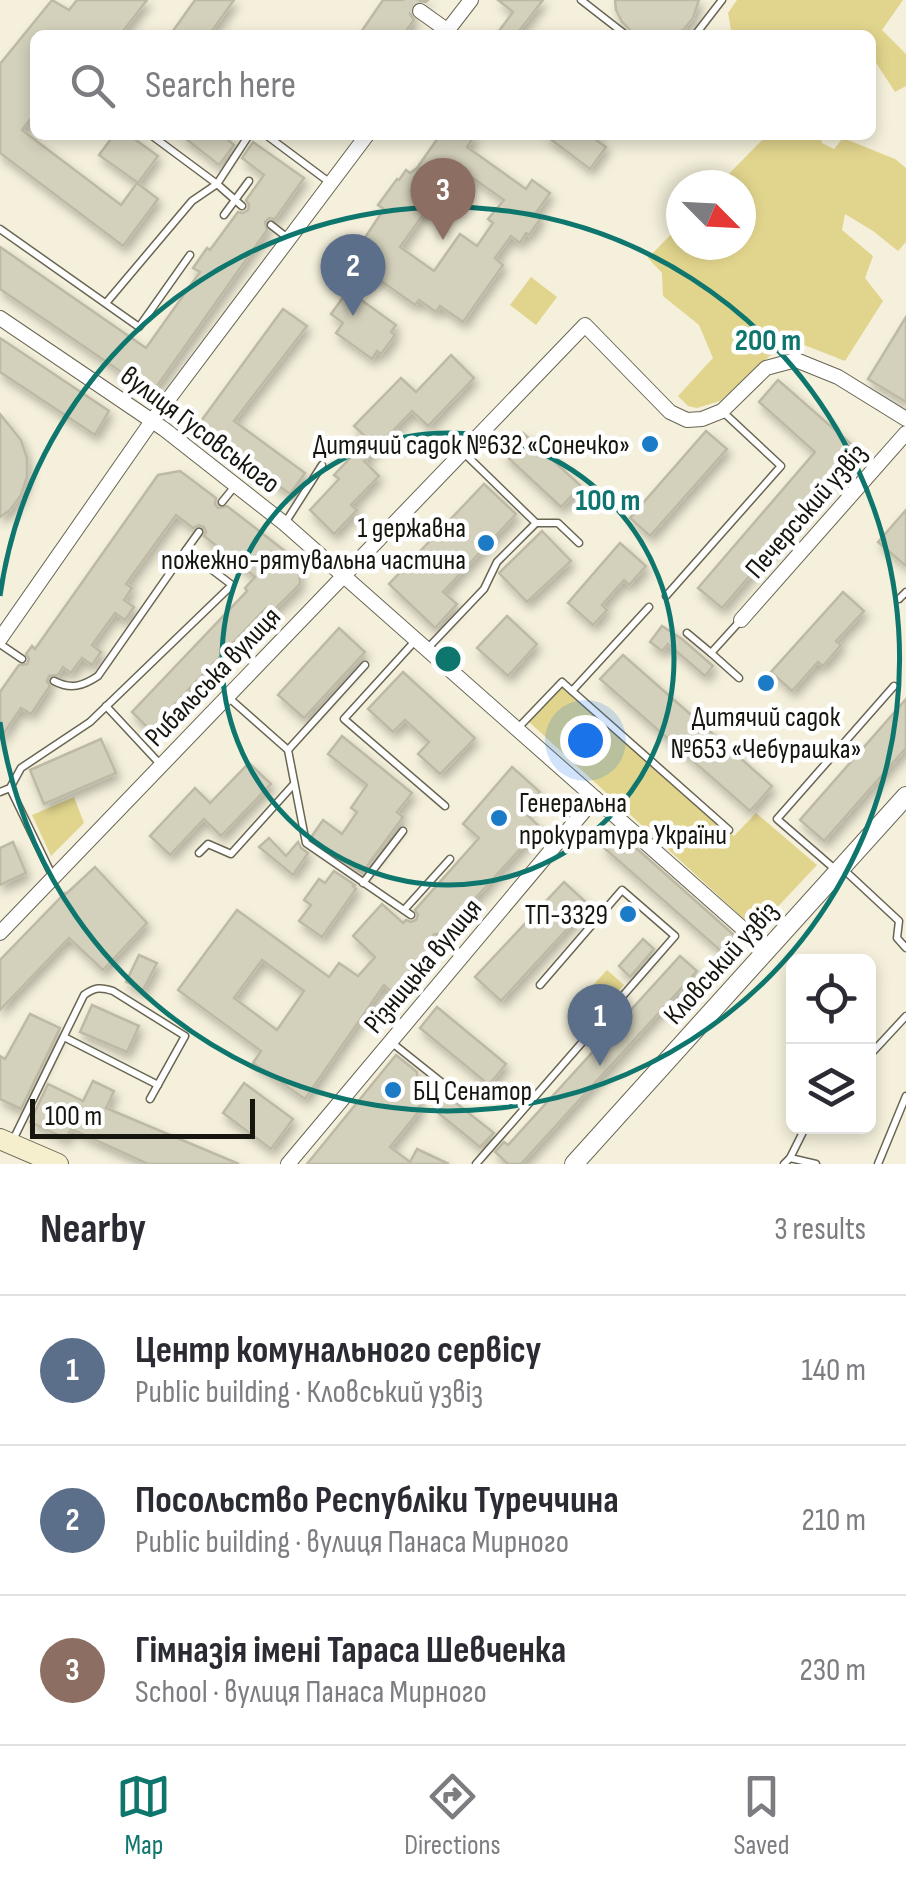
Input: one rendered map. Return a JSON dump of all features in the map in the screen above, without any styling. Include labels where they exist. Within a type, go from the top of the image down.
[{"type":"main road","points":[[6,1142],[58,1164]]},
{"type":"street","points":[[448,30],[471,0]]},
{"type":"street","points":[[420,10],[443,30]]},
{"type":"street","points":[[0,641],[152,421],[363,140]]},
{"type":"street","name":"вулиця Гусовського","points":[[0,318],[152,421],[236,484],[767,950]]},
{"type":"street","name":"Рибальська вулиця","points":[[0,933],[586,325],[670,412],[687,420],[722,411]]},
{"type":"street","points":[[722,411],[766,368],[796,360],[838,376],[906,419]]},
{"type":"street","name":"Печерський узвіз","points":[[741,620],[906,433]]},
{"type":"street","name":"Кловський узвіз","points":[[574,1164],[906,796]]},
{"type":"street","name":"Різницька вулиця","points":[[288,1164],[595,798]]},
{"type":"lane","points":[[581,0],[620,30]]},
{"type":"lane","points":[[699,30],[722,0]]},
{"type":"lane","points":[[158,140],[239,203]]},
{"type":"lane","points":[[106,302],[192,200],[217,184],[246,140]]},
{"type":"lane","points":[[273,140],[331,183]]},
{"type":"lane","points":[[224,215],[239,203],[250,181]]},
{"type":"lane","points":[[270,225],[289,239]]},
{"type":"lane","points":[[0,228],[139,327],[190,254]]},
{"type":"lane","points":[[666,596],[781,466],[722,411]]},
{"type":"lane","points":[[463,452],[536,523],[558,524],[579,542]]},
{"type":"lane","points":[[284,524],[322,465]]},
{"type":"lane","points":[[222,502],[236,484]]},
{"type":"lane","points":[[445,806],[344,719],[484,589],[497,562],[536,523]]},
{"type":"lane","points":[[54,681],[72,687],[98,676],[199,532]]},
{"type":"lane","points":[[0,792],[10,788],[22,768],[90,722],[232,584],[186,550]]},
{"type":"lane","points":[[900,600],[906,592]]},
{"type":"lane","points":[[572,691],[649,607]]},
{"type":"lane","points":[[711,653],[741,620]]},
{"type":"lane","points":[[687,633],[739,678]]},
{"type":"lane","points":[[0,641],[22,659]]},
{"type":"lane","points":[[288,750],[365,665]]},
{"type":"lane","points":[[517,730],[562,682],[729,830]]},
{"type":"lane","points":[[894,686],[777,819],[899,921],[897,938],[906,948]]},
{"type":"lane","points":[[227,696],[288,750],[306,843],[407,913],[450,858]]},
{"type":"lane","points":[[106,706],[161,765]]},
{"type":"lane","points":[[199,853],[208,844],[231,854],[294,783]]},
{"type":"lane","points":[[10,788],[53,877]]},
{"type":"lane","points":[[363,883],[403,831]]},
{"type":"lane","points":[[476,1164],[675,936],[622,890],[540,985]]},
{"type":"lane","points":[[439,939],[462,957]]},
{"type":"lane","points":[[6,1142],[84,995],[94,988],[114,990],[185,1036],[150,1100]]},
{"type":"lane","points":[[876,1048],[906,1016]]},
{"type":"lane","points":[[64,1037],[158,1084]]},
{"type":"lane","points":[[390,1041],[450,1089]]},
{"type":"lane","points":[[878,1164],[906,1096]]},
{"type":"lane","points":[[802,1134],[787,1161],[816,1164]]},
{"type":"shaded area","points":[[737,0],[903,0],[882,30],[906,54],[906,86],[895,92],[876,63],[876,30],[731,30],[728,13]]},
{"type":"shaded area","points":[[762,140],[821,140],[834,149],[841,140],[848,140],[895,159],[906,168],[906,242],[898,251],[845,214],[842,230],[873,256],[865,278],[883,301],[845,361],[799,343],[783,344],[720,401],[697,408],[688,406],[678,396],[713,358],[699,325],[663,296],[662,273],[648,258],[666,239],[666,260],[756,260],[756,170],[733,170]]},
{"type":"shaded area","points":[[531,277],[557,297],[536,325],[510,305]]},
{"type":"shaded area","points":[[561,684],[734,836],[756,813],[817,865],[756,930],[528,721]]},
{"type":"shaded area","points":[[74,797],[84,823],[51,856],[32,815]]},
{"type":"shaded area","points":[[607,970],[624,985],[589,1023],[572,1008]]},
{"type":"building","points":[[52,0],[69,10],[77,0],[147,0],[124,30],[30,30],[30,120],[22,130],[30,140],[35,140],[121,205],[137,183],[158,199],[123,246],[0,153],[0,64]]},
{"type":"building","points":[[195,0],[234,0],[213,30],[174,30]]},
{"type":"building","points":[[383,0],[428,0],[411,6],[414,20],[407,30],[362,30]]},
{"type":"building","points":[[498,0],[543,0],[520,30],[500,30],[513,12]]},
{"type":"building","points":[[615,0],[699,0],[693,18],[682,30],[630,30],[616,10]]},
{"type":"building","points":[[110,140],[136,140],[158,156],[138,183],[99,155]]},
{"type":"building","points":[[187,140],[228,140],[234,145],[219,165]]},
{"type":"building","points":[[437,140],[472,140],[467,147],[526,189],[532,180],[550,193],[535,214],[541,218],[529,235],[526,233],[520,243],[511,236],[495,258],[503,265],[463,322],[440,306],[436,312],[419,300],[415,305],[363,268],[354,254],[384,209],[378,205],[406,170],[410,173]],"holes":[[[457,167],[504,200],[488,219],[493,223],[477,246],[460,234],[434,271],[400,247]]]},
{"type":"building","points":[[552,140],[596,140],[606,147],[590,169]]},
{"type":"building","points":[[253,142],[304,178],[275,219],[265,222],[267,230],[152,393],[0,289],[0,247],[146,348],[200,272],[193,268],[207,248],[210,250],[238,212],[248,210],[246,200],[264,175],[242,158]]},
{"type":"building","points":[[344,296],[356,305],[360,299],[396,325],[391,332],[395,335],[381,354],[377,351],[372,359],[336,333],[343,323],[331,314]]},
{"type":"building","points":[[283,309],[307,326],[234,421],[305,473],[290,494],[202,431],[201,421]]},
{"type":"building","points":[[906,317],[906,402],[868,379]]},
{"type":"building","points":[[0,338],[109,411],[95,435],[0,372]]},
{"type":"building","points":[[451,355],[474,378],[428,426],[412,411],[364,461],[379,476],[351,505],[357,510],[334,534],[310,510],[339,479],[334,475],[368,439],[354,426],[401,378],[416,392]]},
{"type":"building","points":[[778,380],[858,450],[722,608],[698,588],[815,452],[759,402]]},
{"type":"building","points":[[0,414],[21,440],[27,458],[27,477],[21,495],[0,517]]},
{"type":"building","points":[[706,431],[727,449],[650,536],[630,518]]},
{"type":"building","points":[[523,433],[581,486],[561,507],[504,454]]},
{"type":"building","points":[[180,471],[216,498],[218,508],[227,506],[299,562],[300,584],[271,613],[266,608],[150,730],[132,712],[247,591],[245,588],[255,577],[204,536],[204,527],[193,528],[176,515],[126,584],[132,588],[124,600],[134,607],[125,620],[115,613],[92,645],[101,652],[92,665],[82,658],[71,673],[63,667],[58,675],[49,676],[50,686],[31,714],[21,708],[0,739],[0,692],[19,665],[27,664],[26,654],[32,646],[35,649],[158,475]]},
{"type":"building","points":[[484,484],[516,514],[443,592],[457,604],[435,628],[389,584]]},
{"type":"building","points":[[906,510],[906,566],[878,542]]},
{"type":"building","points":[[542,531],[571,561],[527,602],[499,573]]},
{"type":"building","points":[[620,543],[646,566],[629,585],[624,580],[602,605],[607,610],[593,625],[568,603]]},
{"type":"building","points":[[843,592],[864,611],[836,641],[841,645],[823,666],[818,662],[792,691],[771,672]]},
{"type":"building","points":[[507,616],[537,644],[508,676],[477,648]]},
{"type":"building","points":[[662,626],[713,666],[705,676],[668,644],[662,651],[650,642]]},
{"type":"building","points":[[339,628],[365,652],[304,718],[278,695]]},
{"type":"building","points":[[623,655],[772,786],[750,811],[600,679]]},
{"type":"building","points":[[403,672],[475,738],[440,774],[418,754],[429,742],[405,720],[393,732],[368,709]]},
{"type":"building","points":[[906,699],[906,748],[824,841],[800,820]]},
{"type":"building","points":[[342,736],[412,793],[397,812],[403,817],[362,873],[312,839],[323,820],[342,834],[357,812],[351,808],[367,785],[328,754]]},
{"type":"building","points":[[101,739],[116,773],[44,804],[30,770]]},
{"type":"building","points":[[249,763],[271,784],[221,836],[204,819],[170,855],[150,836],[195,788],[210,803]]},
{"type":"building","points":[[512,767],[540,792],[523,811],[540,827],[443,934],[434,934],[434,944],[391,992],[384,985],[305,1099],[253,1063],[261,1051],[178,990],[237,910],[329,977],[339,963],[358,976],[375,957],[353,936],[382,904],[403,923],[416,920],[415,910],[479,838],[463,824]],"holes":[[[262,960],[304,991],[277,1030],[234,998]]]},
{"type":"building","points":[[617,831],[735,936],[722,952],[603,847]]},
{"type":"building","points":[[269,838],[286,856],[298,842],[308,853],[293,875],[259,847]]},
{"type":"building","points":[[13,842],[26,873],[0,885],[0,848]]},
{"type":"building","points":[[95,867],[147,923],[103,970],[69,938],[0,1010],[0,960]]},
{"type":"building","points":[[334,871],[356,889],[322,937],[299,921],[311,905],[304,900],[319,879],[325,883]]},
{"type":"building","points":[[564,882],[589,905],[501,1001],[475,977]]},
{"type":"building","points":[[643,939],[654,949],[630,977],[619,966]]},
{"type":"building","points":[[139,955],[157,963],[143,990],[126,982]]},
{"type":"building","points":[[680,956],[697,971],[521,1164],[508,1164],[495,1152],[504,1142],[508,1145]]},
{"type":"building","points":[[92,1005],[139,1026],[127,1052],[80,1032]]},
{"type":"building","points":[[437,1007],[506,1064],[489,1085],[420,1028]]},
{"type":"building","points":[[30,1014],[60,1028],[21,1109],[0,1099],[0,1056],[5,1059]]},
{"type":"building","name":"БЦ Сенатор","points":[[396,1055],[417,1072],[420,1110],[390,1147],[410,1162],[417,1149],[449,1164],[307,1164]]},
{"type":"building","points":[[93,1081],[114,1091],[106,1108],[239,1164],[148,1164],[71,1129],[66,1139],[30,1122],[48,1084],[83,1101]]},
{"type":"building","points":[[244,1083],[293,1119],[271,1149],[223,1113]]},
{"type":"building","points":[[446,1095],[494,1133],[480,1147],[437,1112]]},
{"type":"tunnel","points":[[405,0],[420,11]]},
{"type":"place","name":"Гімназія імені Тараса Шевченка","points":[[443,240]]},
{"type":"place","name":"Посольство Республіки Туреччина","points":[[353,316]]},
{"type":"place","name":"Дитячий садок №632 «Сонечко»","points":[[650,444]]},
{"type":"place","name":"1 державна пожежно-рятувальна частина","points":[[486,543]]},
{"type":"place","name":"Дитячий садок №653 «Чебурашка»","points":[[766,683]]},
{"type":"place","name":"Генеральна прокуратура України","points":[[499,818]]},
{"type":"place","name":"ТП-3329","points":[[628,914]]},
{"type":"place","name":"Центр комунального сервісу","points":[[600,1066]]},
{"type":"place","name":"БЦ Сенатор","points":[[393,1090]]}]
